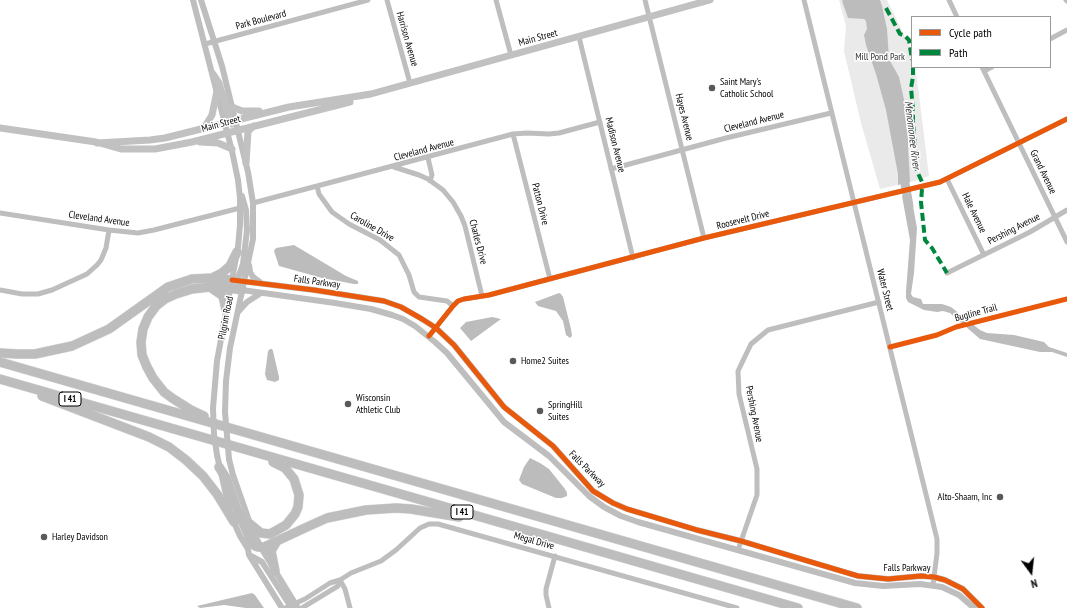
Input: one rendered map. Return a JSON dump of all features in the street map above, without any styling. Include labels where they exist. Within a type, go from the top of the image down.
[{"type":"highway","points":[[237,252],[230,266],[211,282],[168,297],[154,309],[145,322],[141,342],[143,358],[153,378],[164,392],[181,404],[207,417],[337,455],[386,473]]},
{"type":"highway","points":[[0,352],[35,354],[72,346],[109,329],[168,287],[192,279],[237,284]]},
{"type":"highway","points":[[211,282],[212,289],[223,296],[226,310]]},
{"type":"highway","name":"I 41","points":[[0,362],[857,608]]},
{"type":"highway","name":"I 41","points":[[0,379],[798,608]]},
{"type":"highway","points":[[14,383],[19,388],[149,437],[169,448],[189,462],[203,476],[217,494],[234,522]]},
{"type":"highway","points":[[126,415],[151,426],[267,459],[279,464],[291,473],[296,483],[299,495],[298,507],[286,525],[268,534],[261,533],[250,524]]},
{"type":"highway","points":[[219,467],[226,478],[236,507],[250,539],[255,546],[261,548],[327,518],[366,510],[396,508],[447,514],[604,552]]},
{"type":"highway","points":[[275,571],[271,551],[276,541]]},
{"type":"main road","name":"Main Street","points":[[0,128],[97,143],[121,149],[143,150],[165,148],[338,105],[371,94],[710,0]]},
{"type":"main road","points":[[213,74],[219,83],[230,121],[238,130]]},
{"type":"main road","points":[[204,128],[212,115],[217,91]]},
{"type":"main road","name":"Main Street","points":[[97,143],[141,141],[165,138],[301,104],[371,94]]},
{"type":"main road","points":[[232,107],[242,111],[272,111]]},
{"type":"main road","points":[[246,163],[248,131],[254,125]]},
{"type":"main road","points":[[141,141],[143,150]]},
{"type":"main road","points":[[192,142],[218,144],[232,149]]},
{"type":"street","name":"Pilgrim Road","points":[[193,0],[217,91],[230,121]]},
{"type":"street","name":"Pilgrim Road","points":[[201,0],[232,107],[227,133],[232,149],[240,189],[240,225],[237,252],[237,313],[226,376],[225,412],[230,459],[233,475],[250,524],[261,548],[275,571],[293,607]]},
{"type":"street","name":"Park Boulevard","points":[[205,44],[368,0]]},
{"type":"street","name":"Harrison Avenue","points":[[387,0],[410,83]]},
{"type":"street","points":[[496,0],[511,56]]},
{"type":"street","name":"Hayes Avenue","points":[[645,0],[704,238]]},
{"type":"street","name":"Water Street","points":[[804,0],[937,539],[933,586]]},
{"type":"street","points":[[949,0],[957,16]]},
{"type":"street","points":[[1051,38],[1067,30]]},
{"type":"street","name":"Madison Avenue","points":[[579,37],[633,258]]},
{"type":"street","name":"Grand Avenue","points":[[983,69],[1067,242]]},
{"type":"street","name":"Cleveland Avenue","points":[[611,169],[831,113]]},
{"type":"street","name":"Roosevelt Drive","points":[[429,336],[458,301],[633,258],[704,238],[947,179],[1067,119]]},
{"type":"street","name":"Cleveland Avenue","points":[[253,203],[428,158],[513,134],[559,133],[600,122]]},
{"type":"street","name":"Pilgrim Road","points":[[238,130],[253,203],[253,239],[249,258],[226,310],[215,373],[213,408],[214,434],[226,500],[234,522],[248,549],[249,555],[282,608]]},
{"type":"street","name":"Patton Drive","points":[[513,134],[550,279]]},
{"type":"street","points":[[428,158],[432,175],[430,181]]},
{"type":"street","name":"Charles Drive","points":[[392,167],[419,175],[430,181],[447,195],[461,216],[482,296]]},
{"type":"street","name":"Hale Avenue","points":[[947,179],[984,255]]},
{"type":"street","name":"Caroline Drive","points":[[317,186],[319,194],[332,212],[349,224],[380,240],[393,250],[405,265],[410,275],[414,292],[419,297],[447,301],[453,306]]},
{"type":"street","points":[[237,284],[248,230],[246,210],[240,189]]},
{"type":"street","name":"Cleveland Avenue","points":[[0,212],[109,230],[143,232],[240,208]]},
{"type":"street","name":"Pershing Avenue","points":[[947,273],[1046,224],[1054,217],[1067,210]]},
{"type":"street","points":[[0,290],[22,294],[38,294],[52,290],[87,274],[98,265],[101,260],[106,248],[109,230]]},
{"type":"street","points":[[249,258],[250,272],[256,281],[262,284]]},
{"type":"street","name":"Falls Parkway","points":[[237,284],[262,284],[314,290],[384,301],[422,318],[436,328],[454,345],[504,407],[553,446],[593,491],[613,503],[638,513],[741,541],[858,576],[888,579],[921,576],[945,580],[963,589],[982,608]]},
{"type":"street","name":"Falls Parkway","points":[[237,284],[261,293],[336,303],[382,312],[403,320],[429,336],[440,345],[504,422],[530,440],[549,456],[589,496],[604,508],[620,516],[855,583],[883,586],[920,584],[942,587],[959,595],[974,608]]},
{"type":"street","points":[[237,313],[247,302],[261,293]]},
{"type":"street","name":"Pershing Avenue","points":[[738,550],[757,495],[757,469],[738,394],[738,371],[751,344],[768,330],[878,302]]},
{"type":"street","name":"Megal Drive","points":[[293,607],[330,583],[382,561],[398,549],[417,530],[432,524],[447,525],[723,606],[737,608]]},
{"type":"street","points":[[249,555],[262,562],[293,607]]},
{"type":"street","points":[[549,608],[546,589],[555,556]]},
{"type":"street","points":[[340,580],[345,590],[350,608]]},
{"type":"street","name":"Megal Drive","points":[[302,608],[338,586],[340,580]]},
{"type":"green space","name":"Mill Pond Park","points":[[839,0],[887,0],[911,49],[911,68],[915,68],[929,176],[915,181],[880,189],[861,123],[844,51],[846,26]]},
{"type":"shaded area","points":[[880,0],[887,29],[889,59],[899,77],[905,104],[909,132],[908,146],[910,182],[898,185],[898,174],[886,110],[864,35],[867,29],[866,21],[864,19],[848,18],[842,1]]},
{"type":"shaded area","points":[[911,195],[917,228],[911,294],[913,297],[921,299],[923,304],[942,304],[951,307],[980,330],[987,333],[1014,335],[1044,342],[1049,347],[1067,353],[1067,357],[1052,352],[1040,352],[980,339],[950,313],[924,310],[908,302],[906,298],[906,291],[910,240],[902,196]]},
{"type":"shaded area","points":[[294,245],[346,276],[358,281],[358,284],[322,278],[279,266],[274,251],[276,248]]},
{"type":"shaded area","points":[[559,293],[563,297],[571,329],[572,336],[570,338],[566,335],[563,321],[556,311],[538,306],[535,302]]},
{"type":"shaded area","points":[[492,317],[501,319],[471,341],[460,328],[466,322]]},
{"type":"shaded area","points":[[270,349],[273,351],[279,377],[279,380],[275,382],[267,380],[265,374],[268,351]]},
{"type":"shaded area","points":[[530,458],[549,469],[565,489],[567,496],[556,498],[522,484],[519,480],[524,467]]},
{"type":"shaded area","points":[[252,593],[264,608],[246,608],[224,605],[200,608],[197,606]]},
{"type":"waterway","name":"Menomonee River","points":[[903,172],[909,206]]},
{"type":"marked path","points":[[886,8],[900,34],[909,40],[911,53]]},
{"type":"marked path","points":[[913,68],[911,88],[913,122],[917,171],[922,182]]},
{"type":"marked path","points":[[922,189],[921,202],[925,240],[932,248],[947,273]]},
{"type":"cycle path","points":[[429,336],[458,301],[489,295],[704,238],[940,182],[1067,119]]},
{"type":"cycle path","points":[[232,280],[314,290],[384,301],[401,307],[422,319],[436,328],[454,345],[504,407],[553,446],[593,491],[613,503],[627,509],[697,530],[741,541],[858,576],[888,579],[921,576],[945,580],[963,589],[982,608]]},
{"type":"cycle path","name":"Bugline Trail","points":[[890,347],[937,335],[956,327],[1067,299]]},
{"type":"place","name":"Saint Mary's Catholic School","points":[[712,88]]},
{"type":"place","name":"Home2 Suites","points":[[513,361]]},
{"type":"place","name":"Wisconsin Athletic Club","points":[[348,404]]},
{"type":"place","name":"SpringHill Suites","points":[[540,411]]},
{"type":"place","name":"Alto-Shaam, Inc","points":[[1000,497]]},
{"type":"place","name":"Harley Davidson","points":[[44,537]]}]
